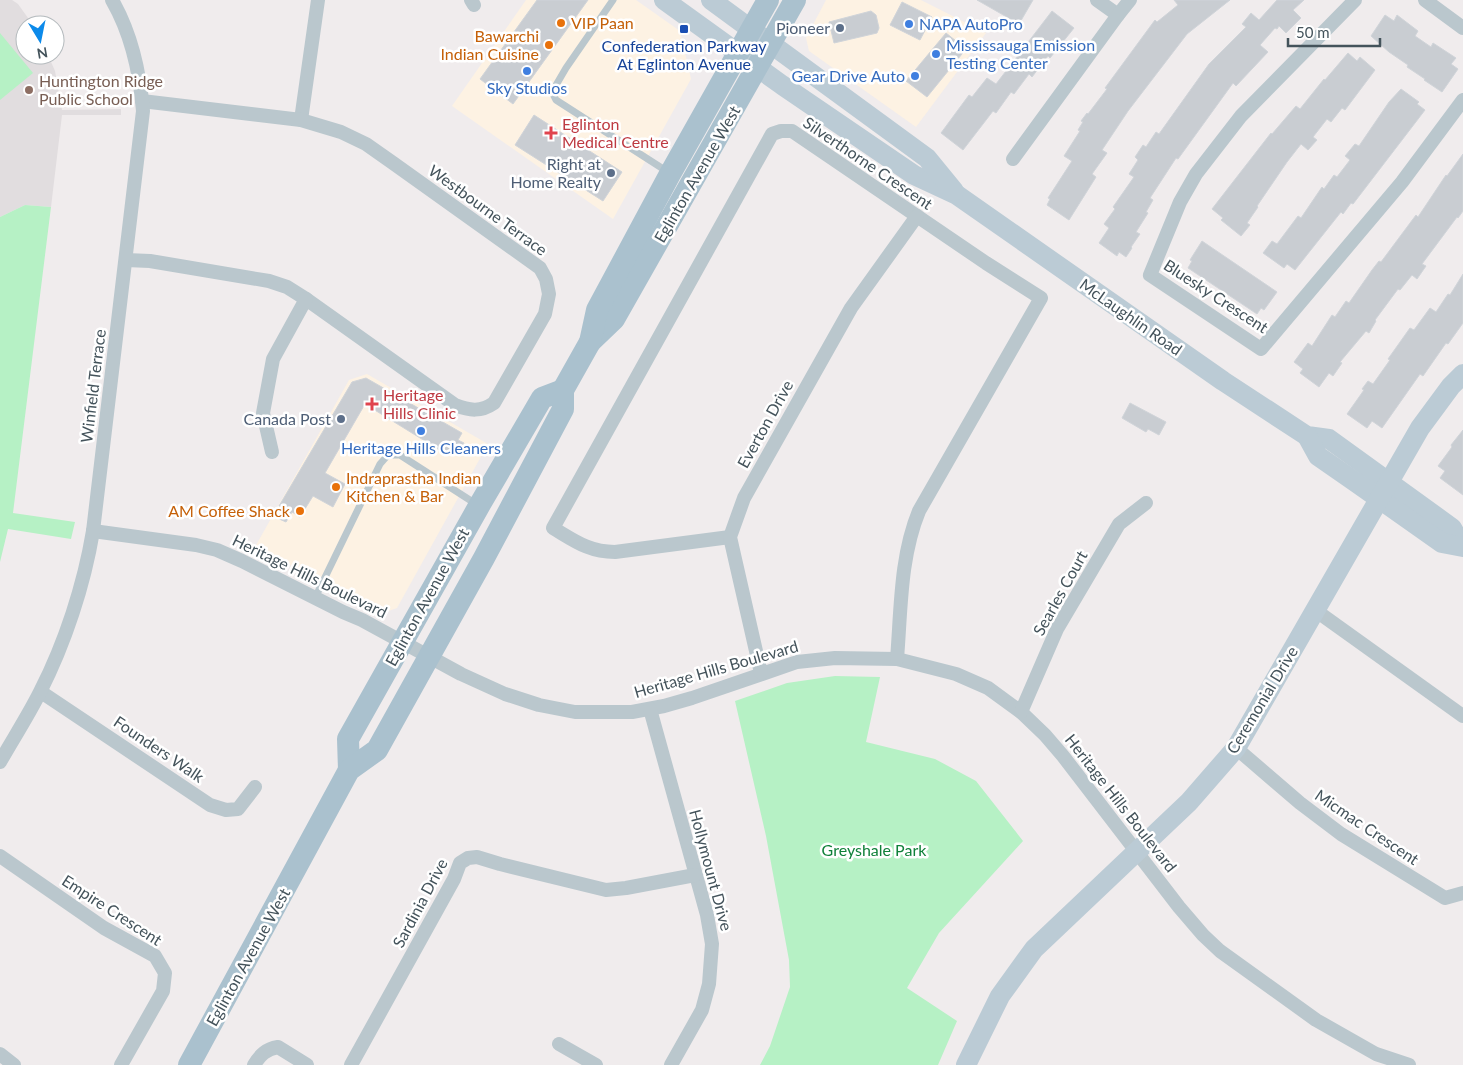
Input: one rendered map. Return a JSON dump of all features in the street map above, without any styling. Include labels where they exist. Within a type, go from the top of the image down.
[{"type":"main road","name":"Eglinton Avenue West","points":[[189,1065],[349,770],[377,750],[429,657],[563,409],[564,390],[590,342],[597,310],[670,174],[768,0]]},
{"type":"main road","name":"Eglinton Avenue West","points":[[590,342],[614,319],[795,0]]},
{"type":"main road","name":"Eglinton Avenue West","points":[[349,770],[348,739],[478,506],[542,398],[564,390]]},
{"type":"street","name":"Winfield Terrace","points":[[0,762],[40,692],[71,618],[89,554],[93,531],[143,111],[130,39],[112,0]]},
{"type":"street","points":[[301,120],[318,0]]},
{"type":"street","name":"McLaughlin Road","points":[[664,0],[914,175],[957,195],[1208,370],[1308,436],[1318,456],[1452,528],[1462,547]]},
{"type":"street","name":"McLaughlin Road","points":[[711,0],[927,158],[957,195]]},
{"type":"street","points":[[1096,0],[1118,15]]},
{"type":"street","points":[[1013,160],[1130,0]]},
{"type":"street","name":"Bluesky Crescent","points":[[1356,0],[1241,116],[1196,174],[1180,202],[1150,275],[1261,349],[1402,182],[1463,100]]},
{"type":"street","points":[[1425,0],[1463,28]]},
{"type":"street","name":"Westbourne Terrace","points":[[126,260],[150,261],[269,280],[287,287],[306,298],[455,405],[470,410],[486,408],[494,403],[545,314],[549,294],[546,279],[540,268],[366,144],[341,132],[301,120],[142,101]]},
{"type":"street","name":"Silverthorne Crescent","points":[[730,537],[625,551],[602,552],[589,549],[554,528],[772,134],[781,131],[792,131],[801,135],[917,216],[1041,298],[919,511],[911,531],[906,550],[897,659]]},
{"type":"street","name":"Everton Drive","points":[[730,537],[744,498],[851,308],[917,216]]},
{"type":"street","points":[[272,452],[262,413],[274,359],[306,298]]},
{"type":"street","name":"Ceremonial Drive","points":[[966,1065],[1000,996],[1034,949],[1189,802],[1236,748],[1420,428],[1451,386],[1463,374]]},
{"type":"street","name":"Searles Court","points":[[1021,712],[1057,629],[1119,524],[1146,503]]},
{"type":"street","name":"Heritage Hills Boulevard","points":[[93,531],[196,545],[217,550],[362,620],[461,674],[505,694],[539,705],[588,713],[632,712],[692,698],[796,662],[835,658],[897,659],[956,674],[988,688],[1021,712],[1045,735],[1197,928],[1220,951],[1373,1060],[1409,1065]]},
{"type":"street","points":[[730,537],[761,673]]},
{"type":"street","points":[[1315,610],[1463,716]]},
{"type":"street","name":"Founders Walk","points":[[40,692],[210,805],[226,810],[238,809],[255,787]]},
{"type":"street","name":"Hollymount Drive","points":[[650,709],[707,915],[712,944],[709,984],[702,1010],[672,1065]]},
{"type":"street","name":"Micmac Crescent","points":[[1236,748],[1300,803],[1341,834],[1445,898],[1463,894]]},
{"type":"street","name":"Empire Crescent","points":[[0,856],[104,928],[155,956],[165,972],[163,991],[121,1065]]},
{"type":"street","name":"Sardinia Drive","points":[[351,1065],[454,879],[460,863],[468,858],[477,857],[606,890],[695,875]]},
{"type":"street","points":[[559,1044],[596,1065]]},
{"type":"street","points":[[254,1065],[258,1058],[268,1049],[278,1047],[306,1065]]},
{"type":"street","points":[[0,1054],[14,1065]]},
{"type":"lane","points":[[613,0],[566,68],[552,92],[556,100],[670,174]]},
{"type":"lane","points":[[315,598],[382,460],[388,455],[400,455],[478,506]]},
{"type":"shaded area","name":"Huntington Ridge Public School","points":[[0,0],[12,0],[18,4],[26,15],[15,15],[15,65],[52,65],[62,110],[121,109],[121,115],[62,115],[51,207],[25,205],[0,217]]},
{"type":"shaded area","points":[[526,0],[636,0],[680,31],[691,79],[613,219],[452,106]]},
{"type":"shaded area","points":[[826,0],[921,0],[986,33],[916,127],[809,51],[806,38]]},
{"type":"shaded area","points":[[367,374],[488,444],[397,608],[383,613],[255,547],[349,380]]},
{"type":"green space","points":[[0,33],[15,51],[15,65],[26,65],[33,73],[0,100]]},
{"type":"green space","points":[[25,205],[51,207],[13,513],[75,522],[71,539],[8,529],[0,562],[0,217]]},
{"type":"green space","name":"Greyshale Park","points":[[835,676],[880,677],[866,742],[935,759],[976,781],[1023,841],[939,933],[907,988],[957,1021],[938,1065],[760,1065],[770,1046],[790,987],[789,960],[766,836],[735,701],[787,683]]},
{"type":"building","points":[[537,0],[588,0],[513,104],[480,79]]},
{"type":"building","points":[[977,0],[1033,0],[1019,24]]},
{"type":"building","points":[[1174,0],[1230,0],[1187,34],[1128,111],[1102,150],[1107,153],[1092,174],[1096,177],[1069,220],[1047,205],[1050,199],[1048,198],[1072,161],[1064,156],[1080,131],[1078,130],[1083,122],[1081,121],[1107,89],[1105,88],[1155,20],[1157,22],[1178,5]]},
{"type":"building","points":[[1277,0],[1304,0],[1293,10],[1301,18],[1286,33],[1279,26],[1277,29],[1275,28],[1260,45],[1268,52],[1236,86],[1233,83],[1178,159],[1176,158],[1150,198],[1153,200],[1146,212],[1148,213],[1136,232],[1140,234],[1132,248],[1126,257],[1119,252],[1117,256],[1099,243],[1109,228],[1104,224],[1115,209],[1113,207],[1134,177],[1129,174],[1138,160],[1135,157],[1143,145],[1146,147],[1156,132],[1159,134],[1209,64],[1246,27],[1242,24],[1251,13],[1259,20]]},
{"type":"building","points":[[902,2],[932,17],[920,40],[890,25]]},
{"type":"building","points":[[871,11],[876,15],[879,28],[877,33],[834,43],[829,22]]},
{"type":"building","points":[[1052,11],[1074,28],[1050,58],[1048,56],[1032,77],[1029,74],[1014,94],[1011,92],[996,113],[993,111],[963,150],[941,133],[969,95],[972,97],[987,78],[996,84]]},
{"type":"building","points":[[1385,15],[1394,21],[1397,15],[1418,31],[1415,36],[1431,47],[1433,43],[1456,58],[1451,64],[1458,69],[1442,92],[1407,67],[1408,65],[1371,36]]},
{"type":"building","points":[[946,33],[966,49],[927,97],[906,81]]},
{"type":"building","points":[[1348,53],[1357,61],[1360,57],[1375,70],[1345,110],[1342,108],[1331,122],[1327,119],[1313,137],[1317,140],[1308,150],[1301,144],[1257,206],[1247,223],[1250,225],[1241,236],[1221,220],[1223,218],[1212,209],[1271,133],[1296,106],[1300,109]]},
{"type":"building","points":[[1401,89],[1419,102],[1417,104],[1425,110],[1353,204],[1351,203],[1343,214],[1341,212],[1295,270],[1287,264],[1284,268],[1263,253],[1272,241],[1277,244],[1298,216],[1301,218],[1322,187],[1324,189],[1334,175],[1337,177],[1350,160],[1345,156],[1355,144],[1359,146],[1389,102]]},
{"type":"building","points":[[534,115],[622,172],[603,201],[515,145]]},
{"type":"building","points":[[1463,154],[1463,211],[1422,264],[1426,266],[1417,279],[1412,275],[1400,290],[1398,289],[1375,320],[1369,333],[1366,331],[1340,362],[1342,363],[1333,376],[1329,373],[1319,387],[1300,373],[1303,369],[1294,362],[1308,343],[1312,346],[1332,315],[1335,317],[1346,301],[1349,303],[1379,261],[1381,262],[1416,215],[1418,217],[1446,175]]},
{"type":"building","points":[[1202,241],[1277,292],[1264,310],[1261,308],[1257,314],[1188,268],[1192,261],[1190,260]]},
{"type":"building","points":[[1463,274],[1463,323],[1448,344],[1446,343],[1423,376],[1420,374],[1382,428],[1372,421],[1367,428],[1347,414],[1368,381],[1373,384],[1410,328],[1414,330],[1430,308],[1436,312],[1448,294],[1450,295]]},
{"type":"building","points":[[366,378],[462,433],[458,440],[464,443],[458,454],[449,449],[446,454],[365,404],[325,473],[345,484],[333,507],[313,496],[300,517],[292,512],[286,522],[277,518],[283,509],[279,506],[352,382]]},
{"type":"building","points":[[1130,403],[1166,422],[1159,435],[1148,429],[1146,432],[1122,418]]},
{"type":"building","points":[[1463,430],[1463,495],[1440,478],[1445,471],[1438,466]]},
{"type":"place","name":"VIP Paan","points":[[561,23]]},
{"type":"place","name":"NAPA AutoPro","points":[[909,24]]},
{"type":"place","name":"Pioneer","points":[[840,28]]},
{"type":"place","name":"Confederation Parkway At Eglinton Avenue","points":[[684,29]]},
{"type":"place","name":"Bawarchi Indian Cuisine","points":[[549,45]]},
{"type":"place","name":"Mississauga Emission Testing Center","points":[[936,54]]},
{"type":"place","name":"Sky Studios","points":[[527,71]]},
{"type":"place","name":"Gear Drive Auto","points":[[915,76]]},
{"type":"place","name":"Huntington Ridge Public School","points":[[29,90]]},
{"type":"place","name":"Eglinton Medical Centre","points":[[551,133]]},
{"type":"place","name":"Right at Home Realty","points":[[611,173]]},
{"type":"place","name":"Heritage Hills Clinic","points":[[372,404]]},
{"type":"place","name":"Canada Post","points":[[341,419]]},
{"type":"place","name":"Heritage Hills Cleaners","points":[[421,431]]},
{"type":"place","name":"Indraprastha Indian Kitchen & Bar","points":[[336,487]]},
{"type":"place","name":"AM Coffee Shack","points":[[300,511]]}]
